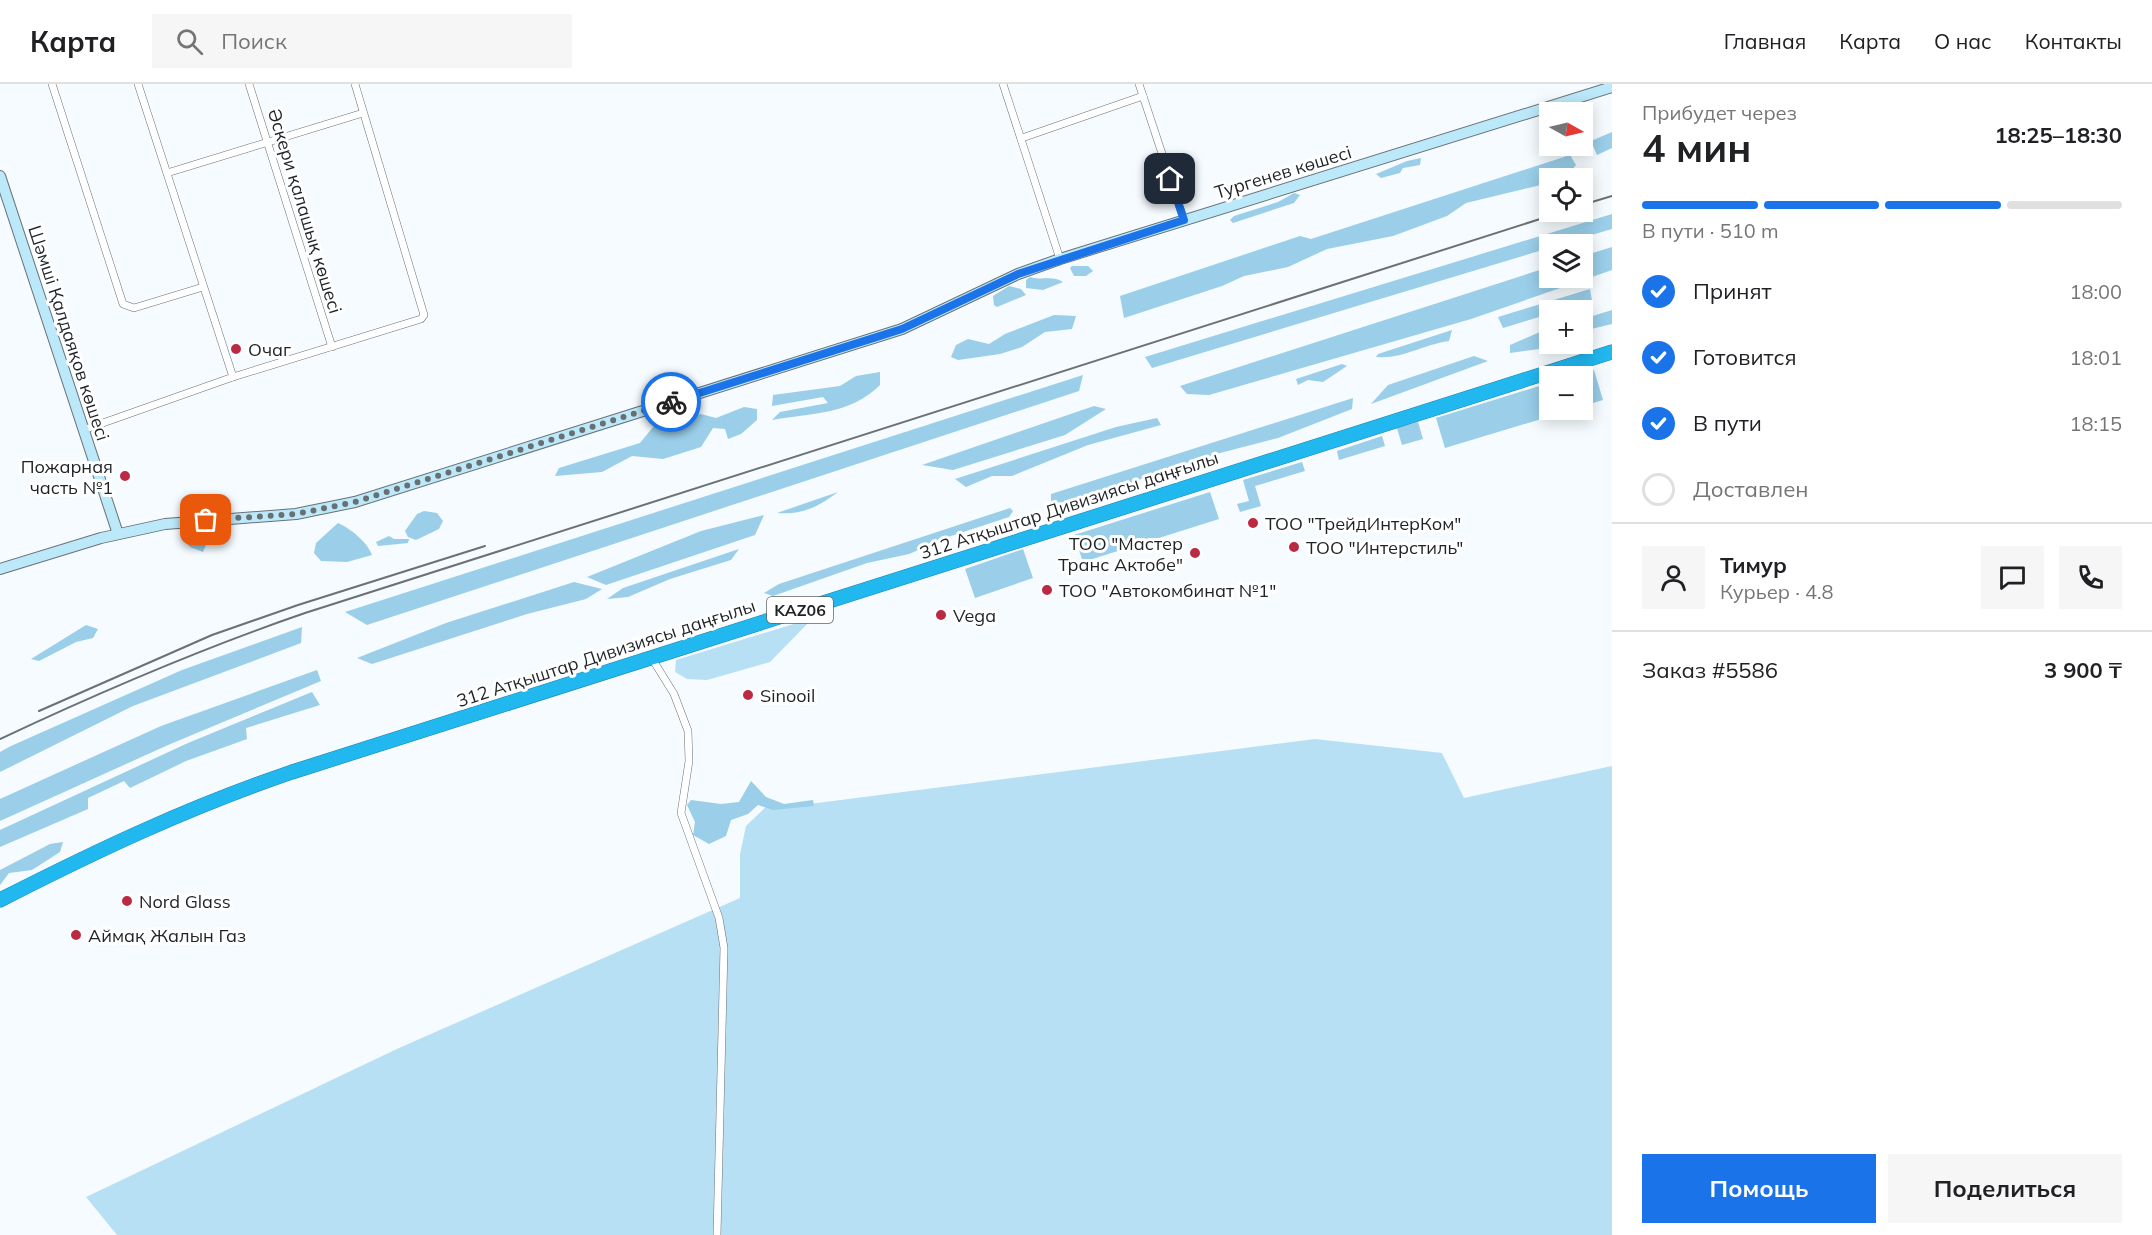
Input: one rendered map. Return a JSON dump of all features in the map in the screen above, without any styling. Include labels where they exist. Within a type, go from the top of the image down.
[{"type":"highway","name":"312 Атқыштар Дивизиясы даңғылы","points":[[0,900],[94,851],[233,793],[651,657],[1612,352]]},
{"type":"main road","name":"Тургенев көшесі","points":[[0,569],[118,534],[165,524],[296,514],[355,502],[902,329],[1018,274],[1060,259],[1612,87]]},
{"type":"main road","name":"Шәмші Қалдаяқов көшесі","points":[[0,177],[118,534]]},
{"type":"street","points":[[52,84],[123,304],[134,309],[203,287]]},
{"type":"street","points":[[138,84],[233,377]]},
{"type":"street","name":"Әскери қалашық көшесі","points":[[249,84],[332,347]]},
{"type":"street","points":[[84,430],[233,377],[421,319],[424,315],[355,84]]},
{"type":"street","points":[[1003,84],[1060,259]]},
{"type":"street","points":[[1139,84],[1184,220]]},
{"type":"street","points":[[1022,138],[1143,96]]},
{"type":"street","points":[[167,173],[363,113]]},
{"type":"street","points":[[651,657],[674,694],[688,731],[689,761],[681,813],[719,918],[724,948],[717,1235]]},
{"type":"shaded area","points":[[1612,132],[1612,148],[1597,155],[1593,140]]},
{"type":"shaded area","points":[[1567,156],[1571,156],[1576,165],[1573,168],[1539,168],[1539,185],[1466,203],[1447,216],[1393,236],[1327,249],[1288,267],[1244,276],[1222,286],[1124,318],[1120,296],[1300,236],[1311,239]]},
{"type":"shaded area","points":[[1421,158],[1420,165],[1403,168],[1400,173],[1381,178],[1376,174],[1407,161]]},
{"type":"shaded area","points":[[1294,193],[1300,195],[1294,203],[1233,223],[1230,220],[1234,216],[1278,202]]},
{"type":"shaded area","points":[[1612,214],[1612,229],[1593,235],[1547,234],[1593,222],[1593,220]]},
{"type":"shaded area","points":[[1539,236],[1539,251],[1152,368],[1145,357]]},
{"type":"shaded area","points":[[1612,247],[1612,270],[1593,277],[1593,253]]},
{"type":"shaded area","points":[[1088,266],[1093,271],[1086,276],[1074,276],[1070,268]]},
{"type":"shaded area","points":[[1539,270],[1539,288],[1560,288],[1471,319],[1209,395],[1187,394],[1180,386]]},
{"type":"shaded area","points":[[1030,277],[1063,282],[1043,290],[1026,288],[1026,280]]},
{"type":"shaded area","points":[[1009,286],[1021,289],[1026,295],[997,307],[994,305],[993,296]]},
{"type":"shaded area","points":[[1590,289],[1592,300],[1554,300]]},
{"type":"shaded area","points":[[1539,305],[1539,317],[1503,328],[1498,317]]},
{"type":"shaded area","points":[[1612,310],[1612,324],[1593,329],[1593,316]]},
{"type":"shaded area","points":[[1054,315],[1076,316],[1072,329],[1045,332],[1022,347],[1000,354],[958,360],[951,357],[956,345],[968,339],[989,344],[1005,334]]},
{"type":"shaded area","points":[[1452,330],[1449,341],[1395,356],[1376,357],[1378,354]]},
{"type":"shaded area","points":[[1539,332],[1539,349],[1510,353],[1510,345]]},
{"type":"shaded area","points":[[1474,356],[1488,361],[1371,404],[1388,385]]},
{"type":"shaded area","points":[[1342,364],[1347,366],[1323,382],[1308,380],[1298,385],[1296,379]]},
{"type":"shaded area","points":[[1593,370],[1603,400],[1593,403]]},
{"type":"shaded area","points":[[880,372],[880,385],[856,402],[815,414],[772,420],[780,412],[828,403],[823,397],[772,406],[773,395],[840,386],[856,376]]},
{"type":"shaded area","points":[[1083,375],[1079,391],[367,625],[345,612]]},
{"type":"shaded area","points":[[1539,386],[1539,420],[1445,448],[1436,418]]},
{"type":"shaded area","points":[[1353,398],[1352,409],[1278,438],[1201,458],[1064,506],[1051,504],[1051,494]]},
{"type":"shaded area","points":[[1094,406],[1106,409],[1065,435],[953,470],[922,465]]},
{"type":"shaded area","points":[[744,407],[757,409],[757,420],[741,434],[728,439],[725,429],[713,428],[701,447],[663,459],[632,456],[602,472],[555,476],[559,468],[640,443],[654,426],[701,414],[716,418]]},
{"type":"shaded area","points":[[1157,418],[1161,425],[1088,445],[1012,476],[992,476],[966,487],[955,479],[1116,427]]},
{"type":"shaded area","points":[[1418,422],[1423,439],[1402,445],[1397,428]]},
{"type":"shaded area","points":[[1382,436],[1385,446],[1339,460],[1337,451]]},
{"type":"shaded area","points":[[1302,462],[1305,471],[1255,486],[1261,506],[1240,512],[1237,504],[1249,501],[1243,480]]},
{"type":"shaded area","points":[[838,492],[809,509],[794,513],[777,513]]},
{"type":"shaded area","points":[[1210,492],[1219,519],[1083,562],[1074,535]]},
{"type":"shaded area","points":[[1010,508],[1013,511],[1009,517],[951,536],[909,554],[867,563],[773,596],[764,593],[779,584]]},
{"type":"shaded area","points":[[424,511],[437,513],[443,521],[439,529],[416,540],[408,537],[405,531],[417,514]]},
{"type":"shaded area","points":[[764,515],[755,535],[606,585],[587,577],[701,531]]},
{"type":"shaded area","points":[[338,523],[358,536],[372,555],[347,562],[321,561],[314,553],[316,543]]},
{"type":"shaded area","points":[[218,529],[220,534],[208,540],[203,552],[190,547],[183,539]]},
{"type":"shaded area","points":[[389,536],[394,539],[409,539],[408,543],[378,546],[376,542]]},
{"type":"shaded area","points":[[739,549],[731,560],[670,579],[628,597],[607,599],[623,588]]},
{"type":"shaded area","points":[[1023,549],[1033,578],[975,598],[965,569]]},
{"type":"shaded area","points":[[574,582],[602,589],[586,599],[527,614],[372,664],[357,658],[446,623]]},
{"type":"shaded area","points":[[813,618],[770,662],[707,680],[687,679],[675,672],[676,660]]},
{"type":"shaded area","points":[[86,625],[98,629],[93,638],[76,642],[39,661],[31,659]]},
{"type":"shaded area","points":[[302,627],[301,643],[133,706],[0,772],[0,752],[11,746],[182,670]]},
{"type":"shaded area","points":[[317,670],[321,681],[168,745],[0,821],[0,799],[161,726]]},
{"type":"shaded area","points":[[312,692],[320,705],[246,728],[247,739],[186,761],[130,788],[124,781],[88,798],[88,809],[0,847],[0,830],[188,743]]},
{"type":"shaded area","points":[[1315,739],[1442,753],[1464,798],[1612,766],[1612,1235],[117,1235],[86,1197],[399,1048],[740,898],[740,854],[746,826],[773,800],[786,807]]},
{"type":"shaded area","points":[[751,781],[766,797],[784,804],[813,800],[814,806],[773,810],[758,805],[748,814],[731,820],[726,836],[709,844],[693,835],[695,822],[687,805],[691,800],[721,804],[739,802]]},
{"type":"shaded area","points":[[63,842],[60,852],[32,870],[9,873],[0,885],[0,870],[50,844]]},
{"type":"railway","points":[[1593,202],[1612,196]]},
{"type":"railway","points":[[0,739],[151,672],[305,613],[1539,219]]},
{"type":"railway","points":[[39,711],[212,635],[298,605],[485,546]]},
{"type":"way so far","points":[[206,520],[296,514],[355,502],[671,402]]},
{"type":"place","name":"Очаг","points":[[236,349]]},
{"type":"place","name":"Пожарная часть №1","points":[[125,476]]},
{"type":"place","name":"ТОО \"ТрейдИнтерКом\"","points":[[1253,523]]},
{"type":"place","name":"ТОО \"Интерстиль\"","points":[[1294,547]]},
{"type":"place","name":"ТОО \"Мастер Транс Актобе\"","points":[[1195,553]]},
{"type":"place","name":"ТОО \"Автокомбинат №1\"","points":[[1047,590]]},
{"type":"place","name":"Vega","points":[[941,615]]},
{"type":"place","name":"Sinooil","points":[[748,695]]},
{"type":"place","name":"Nord Glass","points":[[127,901]]},
{"type":"place","name":"Аймақ Жалын Газ","points":[[76,935]]},
{"type":"route","points":[[671,402],[902,329],[1018,274],[1184,220],[1170,179]]}]
